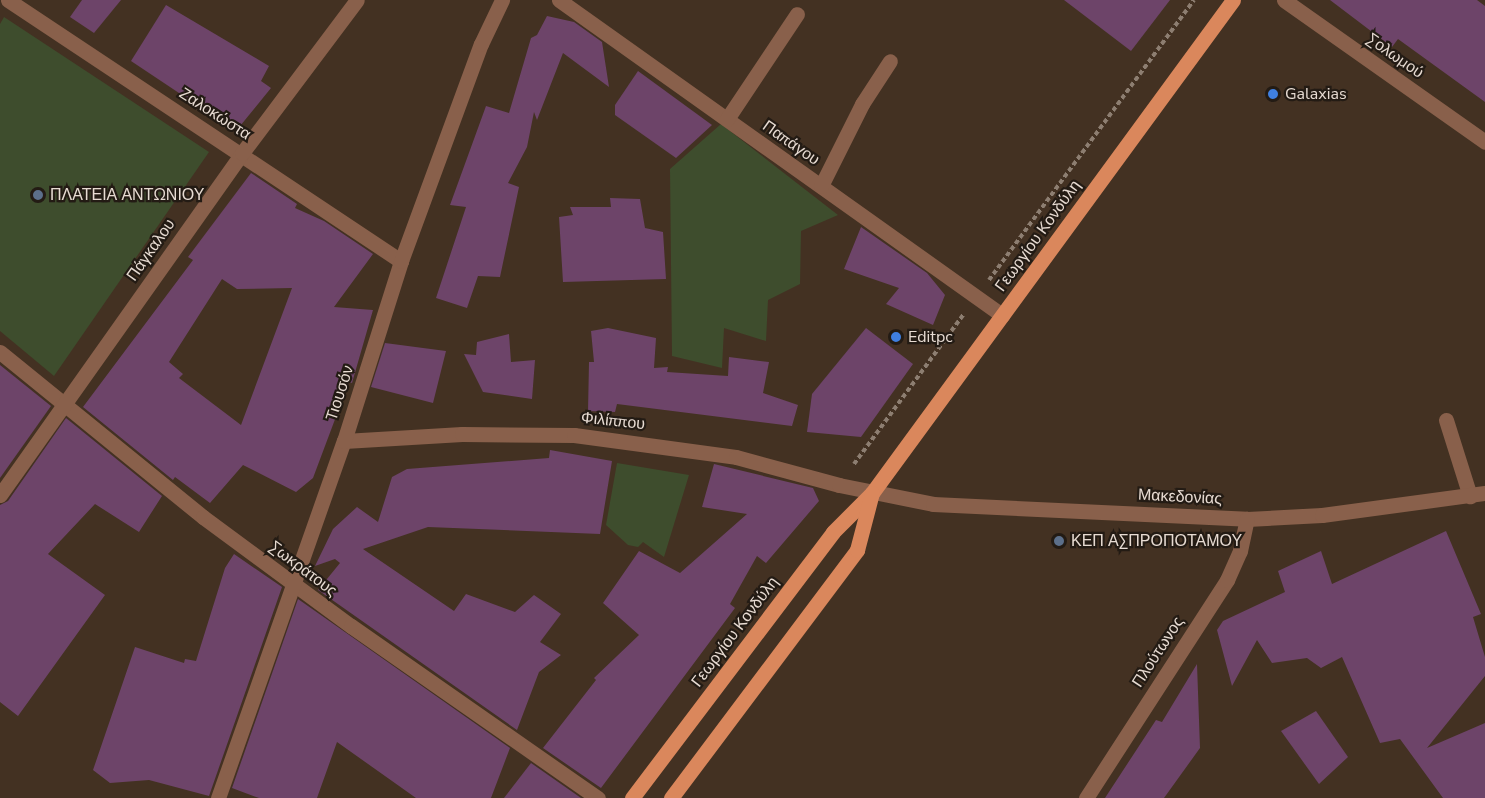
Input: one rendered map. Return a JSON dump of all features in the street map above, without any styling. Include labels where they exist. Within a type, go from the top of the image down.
[{"type":"main road","name":"Γεωργίου Κονδύλη","points":[[632,798],[833,532],[872,493],[1233,0]]},
{"type":"main road","name":"Γεωργίου Κονδύλη","points":[[671,798],[857,549],[872,493]]},
{"type":"street","name":"Ζαλοκώστα","points":[[8,0],[242,153],[401,261]]},
{"type":"street","name":"Πάγκαλου","points":[[0,495],[242,153],[357,0]]},
{"type":"street","name":"Τιουσόν","points":[[218,798],[295,585],[401,261],[481,44],[502,0]]},
{"type":"street","name":"Παπάγου","points":[[560,0],[1002,315]]},
{"type":"street","name":"Σολωμού","points":[[1284,0],[1485,142]]},
{"type":"street","points":[[727,119],[797,14]]},
{"type":"street","points":[[821,186],[862,104],[890,61]]},
{"type":"street","name":"Σωκράτους","points":[[0,352],[63,406],[295,585],[598,798]]},
{"type":"street","points":[[1446,420],[1478,495]]},
{"type":"street","name":"Φιλίππου","points":[[344,441],[462,434],[574,435],[736,457],[872,493]]},
{"type":"street","name":"Μακεδονίας","points":[[872,493],[943,504],[1247,519],[1322,515],[1478,495]]},
{"type":"street","name":"Πλούτωνος","points":[[1086,798],[1227,580],[1240,551],[1247,519]]},
{"type":"path","points":[[839,485],[1194,0]]},
{"type":"green space","points":[[4,17],[209,152],[54,376],[0,331],[0,24]]},
{"type":"green space","points":[[721,124],[838,215],[801,231],[800,284],[768,300],[766,341],[724,328],[722,368],[672,356],[670,169]]},
{"type":"green space","points":[[617,463],[689,475],[664,557],[643,542],[638,547],[628,545],[606,525]]},
{"type":"building","points":[[82,0],[121,0],[94,33],[70,17]]},
{"type":"building","points":[[1064,0],[1170,0],[1131,51]]},
{"type":"building","points":[[1330,0],[1477,0],[1485,6],[1485,102],[1398,39],[1392,47]]},
{"type":"building","points":[[166,5],[269,66],[261,81],[271,88],[236,131],[131,61]]},
{"type":"building","points":[[547,16],[574,22],[602,42],[609,87],[563,53],[537,120],[534,112],[527,147],[508,183],[519,187],[500,277],[478,276],[467,308],[436,298],[466,207],[450,205],[486,106],[509,113],[531,38],[537,35]]},
{"type":"building","points":[[638,71],[712,125],[676,158],[615,115],[615,105]]},
{"type":"building","points":[[251,173],[297,204],[295,208],[324,221],[373,254],[334,307],[373,310],[352,383],[349,382],[313,478],[296,492],[243,465],[210,503],[175,477],[173,480],[83,407],[193,260],[188,257]],"holes":[[[222,279],[237,289],[292,288],[241,425],[179,378],[183,374],[169,362]]]},
{"type":"building","points":[[610,198],[640,199],[645,228],[663,232],[666,279],[563,282],[559,217],[573,215],[570,207],[611,207]]},
{"type":"building","points":[[861,227],[927,273],[945,295],[933,325],[886,304],[899,288],[844,269]]},
{"type":"building","points":[[608,328],[656,338],[654,368],[668,367],[667,372],[728,376],[729,357],[769,362],[763,393],[798,405],[792,426],[617,404],[615,412],[588,411],[589,362],[594,362],[591,331]]},
{"type":"building","points":[[866,328],[913,364],[861,437],[807,432],[812,394]]},
{"type":"building","points":[[509,334],[511,362],[535,360],[532,399],[483,392],[464,354],[476,355],[477,342]]},
{"type":"building","points":[[385,343],[446,351],[433,403],[371,387]]},
{"type":"building","points":[[0,365],[51,406],[0,478]]},
{"type":"building","points":[[66,418],[162,496],[139,532],[95,504],[48,554],[105,595],[18,716],[0,702],[0,505],[8,501]]},
{"type":"building","points":[[550,450],[612,461],[600,534],[428,527],[363,549],[454,611],[466,594],[515,612],[534,595],[561,614],[540,642],[561,655],[539,672],[517,730],[318,590],[340,563],[335,559],[315,566],[333,529],[357,507],[378,522],[392,477],[407,469],[549,458]]},
{"type":"building","points":[[714,464],[813,488],[819,501],[766,563],[757,556],[730,604],[735,608],[601,788],[543,748],[596,680],[594,678],[639,635],[603,603],[639,551],[680,573],[747,514],[702,507]]},
{"type":"building","points":[[1446,531],[1481,614],[1473,617],[1485,657],[1485,676],[1427,748],[1485,723],[1485,798],[1443,798],[1400,739],[1380,743],[1342,657],[1321,668],[1307,658],[1272,663],[1257,640],[1232,686],[1217,630],[1223,621],[1285,592],[1278,571],[1321,551],[1332,584]]},
{"type":"building","points":[[234,554],[282,587],[209,796],[149,780],[110,783],[93,770],[135,647],[184,663],[185,659],[196,661],[225,568]]},
{"type":"building","points":[[298,599],[510,748],[491,798],[416,798],[337,742],[317,798],[259,798],[232,788]]},
{"type":"building","points":[[1197,664],[1200,748],[1164,798],[1105,798],[1156,720],[1162,722]]},
{"type":"building","points":[[1316,711],[1348,757],[1319,784],[1281,731]]},
{"type":"building","points":[[531,763],[581,798],[504,798]]},
{"type":"place","name":"Galaxias","points":[[1273,94]]},
{"type":"place","name":"ΠΛΑΤΕΙΑ ΑΝΤΩΝΙΟΥ","points":[[38,195]]},
{"type":"place","name":"Editpc","points":[[896,337]]},
{"type":"place","name":"ΚΕΠ ΑΣΠΡΟΠΟΤΑΜΟΥ","points":[[1059,541]]}]
